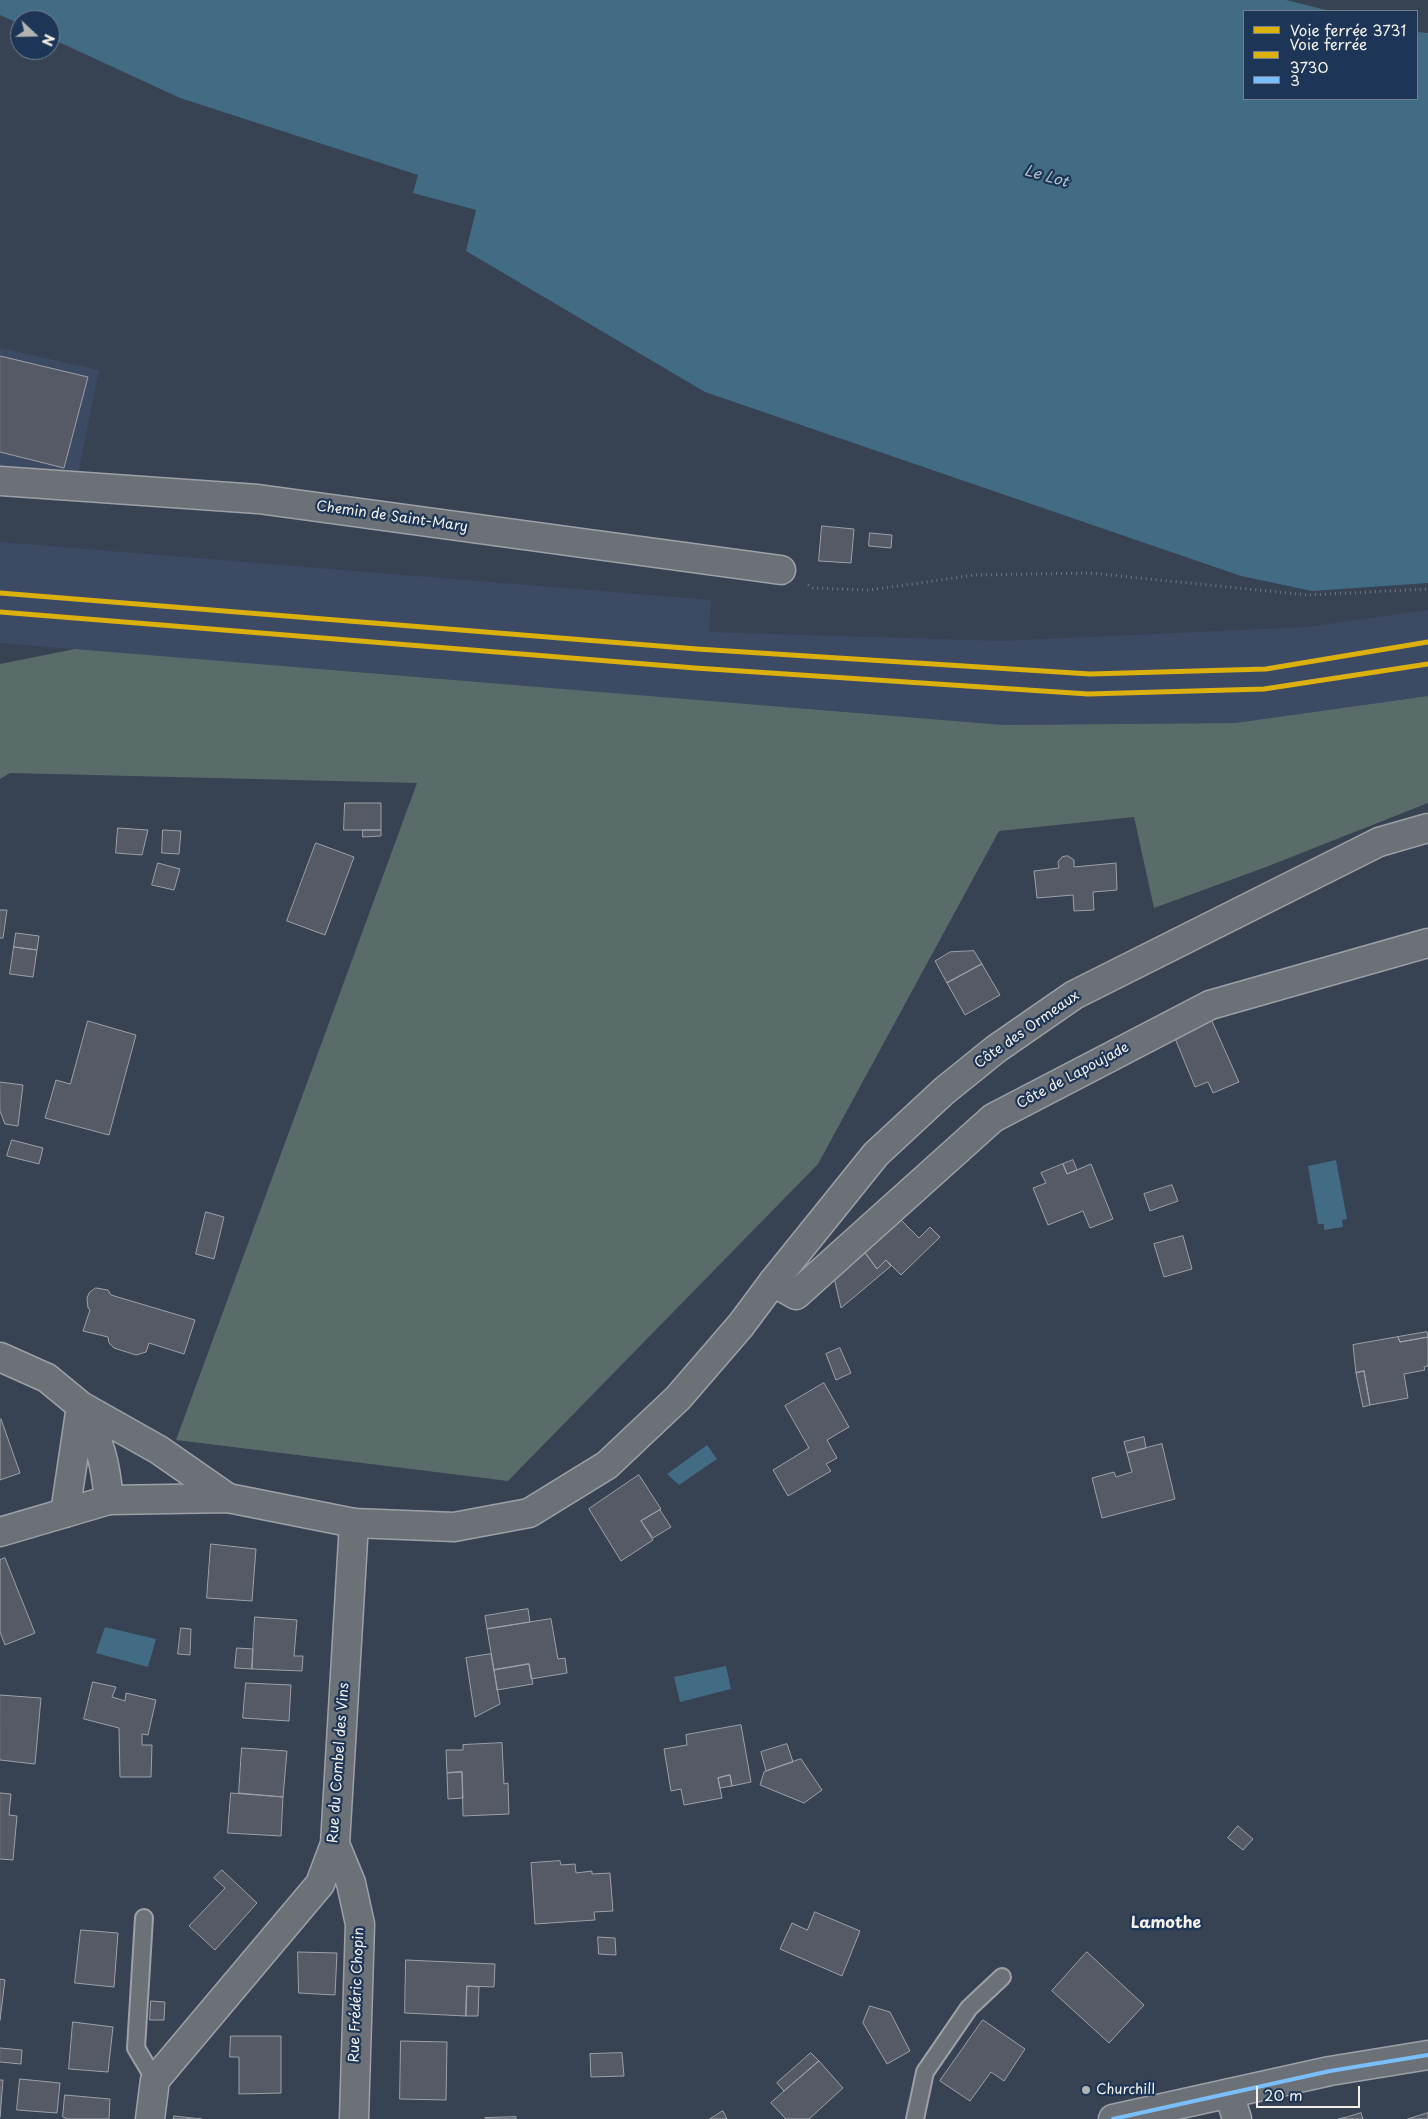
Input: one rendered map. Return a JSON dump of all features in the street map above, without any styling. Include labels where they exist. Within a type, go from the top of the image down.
[{"type":"street","name":"Chemin de Saint-Mary","points":[[0,481],[258,499],[782,570]]},
{"type":"street","name":"Côte des Ormeaux","points":[[228,1498],[354,1523],[454,1528],[529,1513],[607,1466],[678,1398],[741,1325],[773,1282],[876,1154],[944,1092],[996,1049],[1074,995],[1379,842],[1428,828]]},
{"type":"street","name":"Côte de Lapoujade","points":[[773,1282],[796,1295],[993,1118],[1210,1005],[1428,943]]},
{"type":"street","points":[[0,1357],[47,1378],[82,1406],[159,1450],[228,1498]]},
{"type":"street","points":[[82,1406],[98,1437],[106,1465],[109,1500]]},
{"type":"street","points":[[65,1513],[82,1406]]},
{"type":"street","points":[[0,1532],[109,1500],[228,1498]]},
{"type":"street","name":"Rue du Combel des Vins","points":[[155,2080],[320,1884],[335,1844],[354,1523]]},
{"type":"street","name":"Rue Frédéric Chopin","points":[[335,1844],[351,1883],[360,1924],[354,2119]]},
{"type":"street","points":[[1113,2119],[1330,2071],[1428,2055]]},
{"type":"street","points":[[150,2119],[155,2080]]},
{"type":"street","points":[[1229,2092],[1237,2119]]},
{"type":"lane","points":[[144,1918],[136,2048],[155,2080]]},
{"type":"lane","points":[[915,2119],[925,2072],[969,2008],[1002,1977]]},
{"type":"path","points":[[782,570],[813,588],[870,590],[975,575],[1090,573],[1308,595],[1428,589]]},
{"type":"shaded area","points":[[0,348],[99,370],[78,475],[0,468]]},
{"type":"shaded area","points":[[0,542],[711,600],[709,632],[1001,641],[1307,627],[1428,610],[1428,696],[1235,723],[1004,725],[0,643]]},
{"type":"shaded area","points":[[75,649],[1004,725],[1235,723],[1428,696],[1428,803],[1266,867],[1154,908],[1134,817],[999,831],[818,1164],[508,1481],[176,1440],[417,783],[10,773],[0,779],[0,664]]},
{"type":"water","name":"Le Lot","points":[[0,0],[1286,0],[1326,10],[1243,10],[1243,100],[1418,100],[1418,32],[1428,33],[1428,583],[1312,591],[1241,576],[705,392],[466,251],[476,210],[413,193],[418,175],[180,98],[60,43],[60,10],[10,10],[10,20],[0,15]]},
{"type":"water","points":[[1336,1160],[1347,1219],[1342,1220],[1343,1227],[1324,1230],[1324,1224],[1318,1224],[1308,1166]]},
{"type":"water","points":[[707,1445],[717,1459],[679,1485],[667,1474]]},
{"type":"water","points":[[105,1627],[156,1639],[148,1667],[96,1653]]},
{"type":"water","points":[[726,1666],[731,1689],[680,1702],[674,1677]]},
{"type":"building","points":[[0,356],[88,377],[64,468],[0,452]]},
{"type":"building","points":[[822,526],[854,529],[851,563],[819,561]]},
{"type":"building","points":[[870,533],[892,535],[891,548],[869,546]]},
{"type":"building","points":[[345,803],[381,803],[381,830],[344,830]]},
{"type":"building","points":[[118,828],[148,830],[142,855],[116,853]]},
{"type":"building","points":[[163,830],[181,831],[179,854],[162,853]]},
{"type":"building","points":[[363,830],[381,830],[381,836],[363,837]]},
{"type":"building","points":[[316,843],[354,857],[325,935],[287,921]]},
{"type":"building","points":[[1068,856],[1074,860],[1074,867],[1116,863],[1117,890],[1093,892],[1094,910],[1074,911],[1073,895],[1037,898],[1034,871],[1059,868],[1058,862],[1062,857]]},
{"type":"building","points":[[158,863],[180,869],[174,890],[152,885]]},
{"type":"building","points":[[0,910],[7,910],[3,938],[0,938]]},
{"type":"building","points":[[16,933],[39,936],[37,950],[14,947]]},
{"type":"building","points":[[14,947],[37,950],[33,977],[10,974]]},
{"type":"building","points":[[974,951],[982,964],[947,983],[935,961],[950,952]]},
{"type":"building","points":[[982,964],[1000,995],[965,1015],[947,983]]},
{"type":"building","points":[[1211,1019],[1239,1082],[1213,1093],[1208,1082],[1195,1087],[1174,1036]]},
{"type":"building","points":[[88,1021],[136,1035],[109,1135],[45,1118],[56,1080],[70,1084]]},
{"type":"building","points":[[0,1082],[23,1085],[18,1126],[5,1124],[0,1111]]},
{"type":"building","points":[[12,1140],[43,1148],[39,1164],[7,1156]]},
{"type":"building","points":[[1073,1160],[1077,1170],[1067,1174],[1063,1164]]},
{"type":"building","points":[[1063,1164],[1067,1174],[1091,1164],[1113,1219],[1090,1228],[1083,1211],[1048,1225],[1033,1188],[1046,1183],[1041,1173]]},
{"type":"building","points":[[1172,1185],[1178,1201],[1150,1211],[1144,1194]]},
{"type":"building","points":[[206,1212],[224,1217],[214,1259],[196,1254]]},
{"type":"building","points":[[896,1215],[919,1238],[930,1227],[940,1237],[901,1275],[886,1260],[877,1269],[861,1247]]},
{"type":"building","points":[[1183,1236],[1192,1269],[1164,1277],[1154,1244]]},
{"type":"building","points":[[861,1247],[877,1269],[886,1260],[891,1266],[841,1308],[833,1273]]},
{"type":"building","points":[[96,1288],[108,1290],[111,1295],[195,1320],[184,1354],[149,1343],[146,1352],[136,1355],[114,1348],[109,1343],[108,1337],[83,1331],[90,1310],[87,1298],[89,1293]]},
{"type":"building","points":[[1427,1332],[1428,1337],[1400,1342],[1398,1337]]},
{"type":"building","points":[[1398,1337],[1400,1342],[1428,1337],[1428,1366],[1424,1367],[1425,1370],[1404,1374],[1408,1398],[1370,1405],[1364,1371],[1356,1373],[1353,1345]]},
{"type":"building","points":[[840,1348],[851,1373],[836,1380],[826,1354]]},
{"type":"building","points":[[1364,1371],[1370,1405],[1363,1407],[1356,1373]]},
{"type":"building","points":[[824,1383],[849,1427],[827,1440],[837,1458],[826,1464],[831,1471],[788,1496],[773,1470],[809,1448],[785,1406]]},
{"type":"building","points":[[0,1420],[20,1473],[0,1480]]},
{"type":"building","points":[[1144,1437],[1146,1448],[1127,1453],[1124,1442]]},
{"type":"building","points":[[1162,1444],[1175,1499],[1102,1518],[1092,1478],[1114,1472],[1116,1477],[1132,1472],[1127,1453]]},
{"type":"building","points":[[639,1475],[661,1509],[641,1521],[653,1540],[621,1561],[589,1509]]},
{"type":"building","points":[[660,1510],[671,1527],[653,1538],[641,1521]]},
{"type":"building","points":[[211,1544],[256,1549],[252,1601],[207,1598]]},
{"type":"building","points":[[5,1558],[35,1633],[5,1645],[0,1632],[0,1560]]},
{"type":"building","points":[[528,1609],[530,1622],[487,1629],[485,1616]]},
{"type":"building","points":[[255,1617],[297,1620],[294,1656],[303,1656],[302,1671],[252,1669]]},
{"type":"building","points":[[551,1619],[558,1659],[565,1658],[567,1673],[531,1679],[529,1664],[494,1670],[487,1629]]},
{"type":"building","points":[[181,1628],[191,1629],[190,1655],[178,1654]]},
{"type":"building","points":[[237,1648],[253,1649],[252,1669],[235,1668]]},
{"type":"building","points":[[491,1654],[500,1704],[475,1717],[466,1658]]},
{"type":"building","points":[[529,1664],[533,1684],[497,1690],[494,1670]]},
{"type":"building","points":[[93,1682],[116,1687],[112,1697],[125,1701],[126,1693],[156,1700],[148,1735],[142,1734],[142,1745],[152,1745],[151,1777],[120,1777],[119,1728],[84,1719]]},
{"type":"building","points":[[246,1683],[291,1685],[289,1721],[243,1718]]},
{"type":"building","points":[[0,1695],[41,1698],[35,1764],[0,1760]]},
{"type":"building","points":[[741,1725],[751,1782],[732,1786],[730,1775],[718,1778],[722,1798],[684,1805],[681,1789],[671,1791],[664,1749],[687,1745],[686,1735]]},
{"type":"building","points":[[502,1743],[504,1784],[508,1783],[509,1814],[463,1816],[462,1772],[447,1773],[446,1750],[463,1750],[463,1745]]},
{"type":"building","points":[[787,1744],[793,1762],[766,1771],[761,1752]]},
{"type":"building","points":[[242,1748],[287,1751],[283,1797],[239,1793]]},
{"type":"building","points":[[801,1759],[822,1790],[804,1803],[760,1785],[764,1772]]},
{"type":"building","points":[[462,1772],[463,1798],[448,1799],[447,1773]]},
{"type":"building","points":[[730,1775],[732,1786],[720,1788],[718,1778]]},
{"type":"building","points":[[0,1793],[11,1794],[9,1815],[17,1816],[13,1860],[0,1859]]},
{"type":"building","points":[[231,1793],[283,1797],[281,1836],[228,1833]]},
{"type":"building","points":[[1238,1826],[1253,1839],[1243,1850],[1228,1838]]},
{"type":"building","points":[[560,1861],[561,1865],[575,1864],[576,1873],[592,1871],[592,1874],[610,1873],[613,1911],[594,1912],[595,1920],[535,1924],[531,1863]]},
{"type":"building","points":[[222,1870],[257,1903],[215,1950],[189,1926],[225,1888],[214,1878]]},
{"type":"building","points":[[815,1912],[860,1931],[842,1976],[780,1949],[792,1923],[807,1930]]},
{"type":"building","points":[[81,1930],[118,1933],[114,1987],[75,1983]]},
{"type":"building","points":[[598,1937],[615,1938],[616,1955],[599,1954]]},
{"type":"building","points":[[298,1952],[337,1953],[335,1995],[299,1993]]},
{"type":"building","points":[[1087,1952],[1144,2005],[1109,2043],[1052,1991]]},
{"type":"building","points":[[406,1960],[495,1964],[494,1987],[467,1986],[466,2016],[405,2013]]},
{"type":"building","points":[[0,1979],[5,1980],[0,2020]]},
{"type":"building","points":[[467,1986],[479,1987],[478,2016],[466,2016]]},
{"type":"building","points":[[151,2001],[165,2002],[164,2020],[150,2020]]},
{"type":"building","points":[[870,2006],[890,2012],[910,2051],[887,2064],[863,2023]]},
{"type":"building","points":[[983,2020],[1025,2049],[1004,2081],[991,2072],[970,2101],[940,2081]]},
{"type":"building","points":[[73,2022],[113,2027],[108,2072],[69,2069]]},
{"type":"building","points":[[231,2036],[281,2036],[281,2093],[239,2094],[239,2057],[230,2057]]},
{"type":"building","points":[[401,2041],[447,2042],[446,2100],[400,2099]]},
{"type":"building","points":[[0,2048],[22,2050],[21,2064],[0,2062]]},
{"type":"building","points":[[622,2053],[624,2076],[591,2077],[590,2054]]},
{"type":"building","points":[[811,2053],[819,2061],[784,2091],[777,2083]]},
{"type":"building","points":[[819,2061],[843,2088],[809,2119],[786,2119],[771,2103]]},
{"type":"building","points":[[20,2079],[60,2083],[57,2113],[17,2110]]},
{"type":"building","points":[[0,2080],[3,2080],[0,2117]]},
{"type":"building","points":[[65,2095],[110,2099],[109,2119],[68,2119],[63,2117]]},
{"type":"building","points":[[723,2111],[727,2119],[710,2119]]},
{"type":"building","points":[[1361,2113],[1363,2119],[1338,2119],[1347,2117]]},
{"type":"building","points":[[1428,2113],[1428,2119],[1408,2119]]},
{"type":"building","points":[[174,2116],[202,2119],[174,2119]]},
{"type":"building","points":[[516,2117],[516,2119],[485,2119],[485,2118]]},
{"type":"rail line","name":"3730","points":[[0,593],[697,649],[1090,674],[1266,669],[1428,642]]},
{"type":"rail line","name":"3731","points":[[0,612],[695,668],[1088,694],[1264,689],[1428,664]]},
{"type":"transit line","name":"3","points":[[1113,2119],[1330,2071],[1428,2055]]},
{"type":"place","name":"Churchill","points":[[1086,2090]]},
{"type":"district","name":"Lamothe","points":[[1166,1924]]}]
